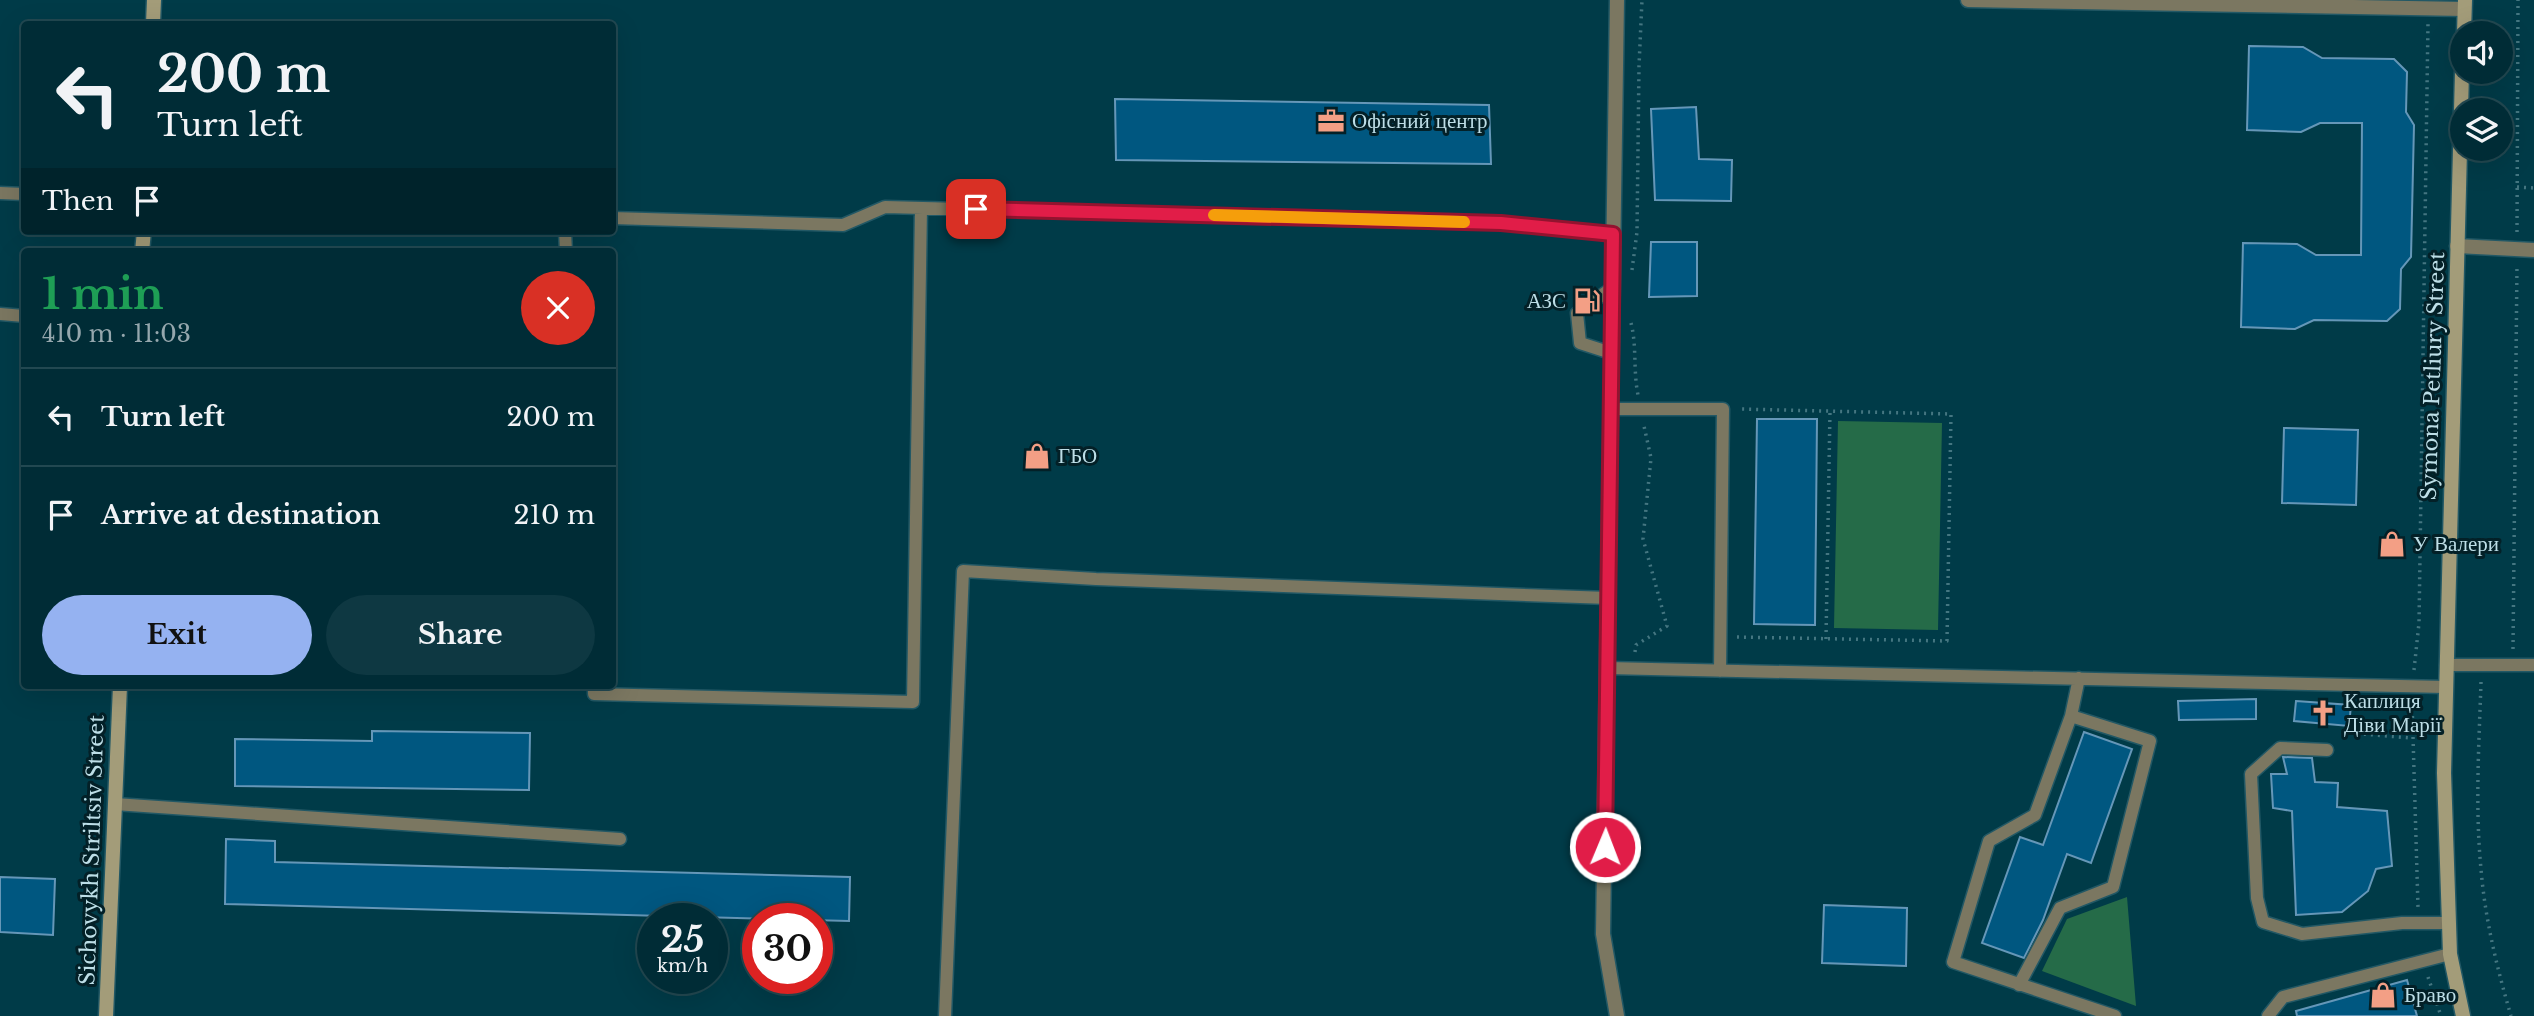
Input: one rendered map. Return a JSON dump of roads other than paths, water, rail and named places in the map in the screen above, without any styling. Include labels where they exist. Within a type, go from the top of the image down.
[{"type":"main road","points":[[153,21],[154,0]]},
{"type":"main road","name":"Symona Petliury Street","points":[[2462,84],[2444,772],[2450,954],[2463,1016]]},
{"type":"main road","name":"Sichovykh Striltsiv Street","points":[[106,1016],[120,689]]},
{"type":"street","points":[[1617,0],[1603,934],[1617,1016]]},
{"type":"street","points":[[1968,0],[2428,9],[2465,5]]},
{"type":"street","points":[[2457,246],[2534,250]]},
{"type":"lane","points":[[0,193],[21,194]]},
{"type":"lane","points":[[616,218],[843,225],[885,207],[1501,223],[1613,234]]},
{"type":"lane","points":[[594,689],[594,694],[913,702],[921,208]]},
{"type":"lane","points":[[1611,353],[1580,343],[1577,313],[1612,288]]},
{"type":"lane","points":[[0,314],[21,316]]},
{"type":"lane","points":[[1610,409],[1723,409],[1720,671]]},
{"type":"lane","points":[[945,1016],[963,571],[1149,581],[1608,598]]},
{"type":"lane","points":[[2446,665],[2534,666]]},
{"type":"lane","points":[[1608,668],[2445,687]]},
{"type":"lane","points":[[2079,678],[2071,716],[2035,815],[1989,841],[1953,962],[2115,1016]]},
{"type":"lane","points":[[2019,985],[2060,908],[2113,887],[2150,741],[2071,716]]},
{"type":"lane","points":[[2327,750],[2280,748],[2251,774],[2257,898],[2263,922],[2302,934],[2402,923],[2449,923]]},
{"type":"lane","points":[[115,804],[620,839]]},
{"type":"lane","points":[[2269,1016],[2283,997],[2450,954]]},
{"type":"place","name":"Офісний центр","points":[[1331,121]]},
{"type":"place","name":"АЗС","points":[[1587,301]]},
{"type":"place","name":"ГБО","points":[[1037,456]]},
{"type":"place","name":"У Валери","points":[[2392,544]]},
{"type":"place","name":"Каплиця Діви Марії","points":[[2323,713]]},
{"type":"place","name":"Браво","points":[[2383,995]]}]
